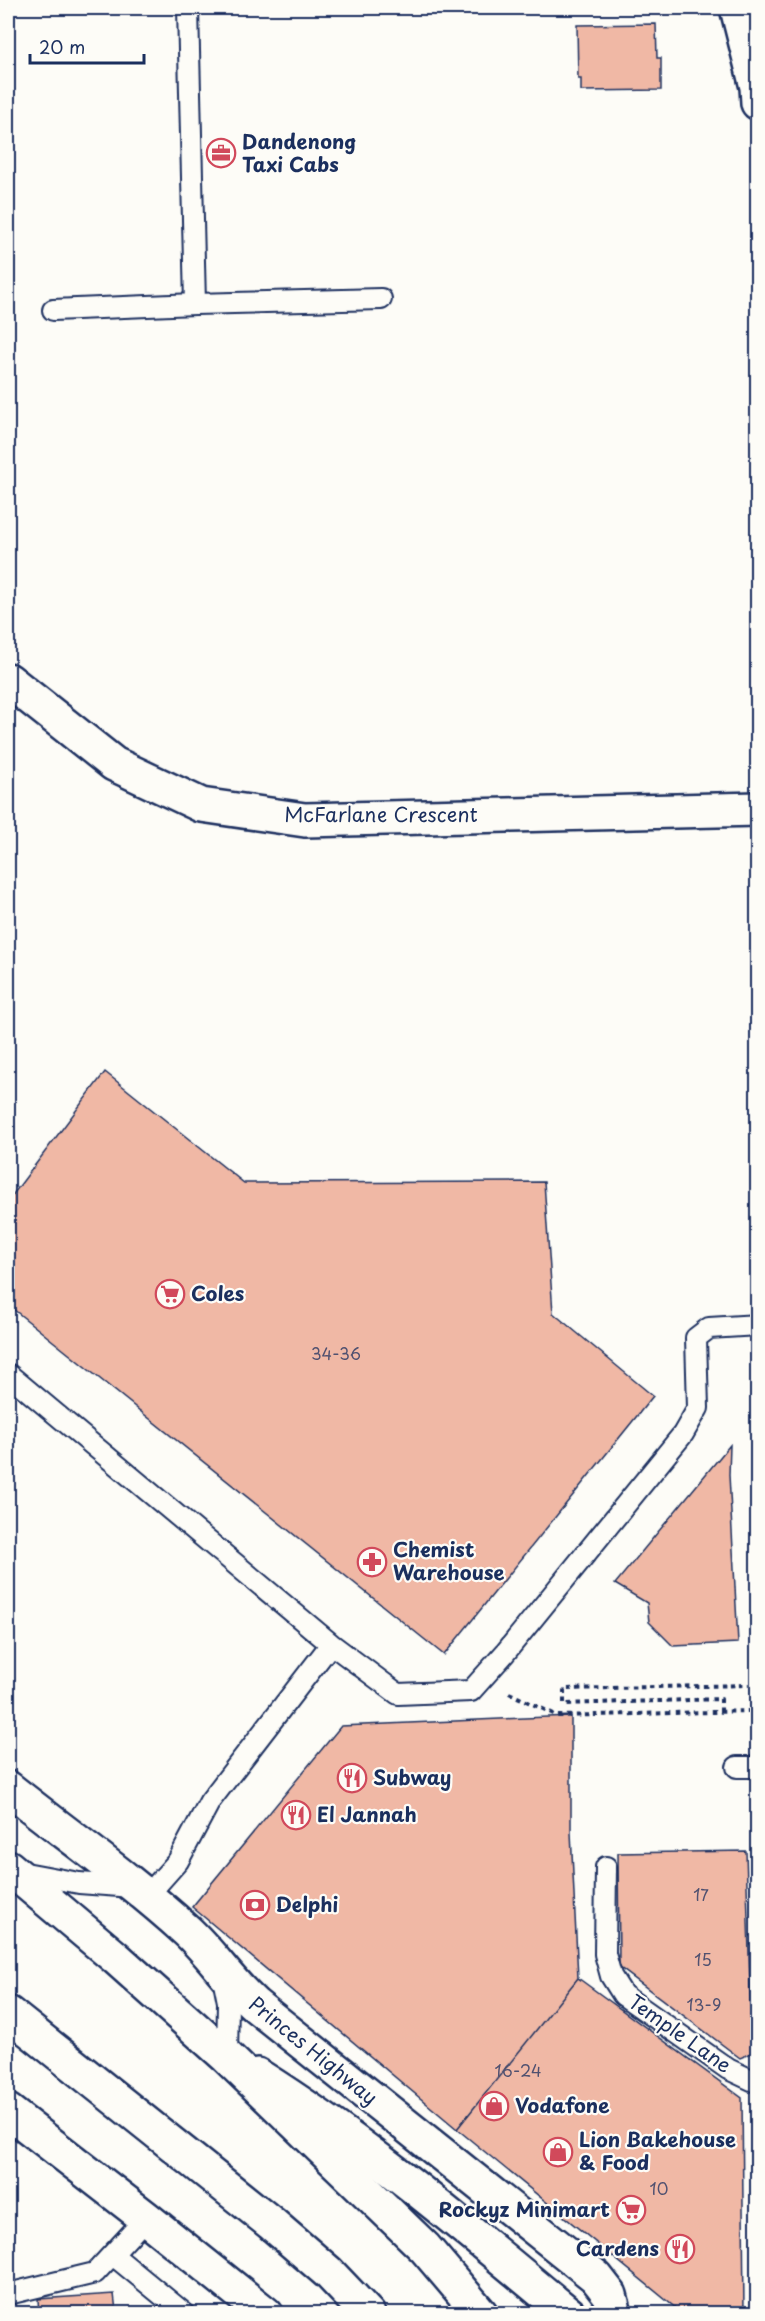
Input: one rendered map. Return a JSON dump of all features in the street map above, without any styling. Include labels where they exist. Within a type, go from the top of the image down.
[{"type":"main road","points":[[737,8],[757,86],[758,104]]},
{"type":"main road","name":"McFarlane Crescent","points":[[8,680],[114,764],[201,805],[305,820],[758,808]]},
{"type":"main road","name":"Princes Highway","points":[[8,1788],[141,1892],[197,1941],[240,1992],[602,2283],[610,2295],[615,2313]]},
{"type":"main road","points":[[9,1869],[115,1957],[227,2057],[425,2248],[481,2313]]},
{"type":"main road","points":[[8,2013],[271,2223],[329,2273],[368,2313]]},
{"type":"main road","points":[[227,2057],[375,2155],[485,2242],[569,2313]]},
{"type":"main road","points":[[8,2111],[266,2313]]},
{"type":"lane","points":[[188,8],[195,304]]},
{"type":"lane","points":[[53,310],[381,299]]},
{"type":"lane","points":[[8,1374],[331,1644],[398,1694],[471,1691],[505,1653],[683,1434],[698,1408],[696,1338],[709,1328],[758,1325]]},
{"type":"lane","points":[[9,1869],[141,1892],[178,1861],[210,1801],[331,1644]]},
{"type":"lane","points":[[737,1767],[758,1767]]},
{"type":"lane","name":"Temple Lane","points":[[606,1867],[605,1954],[611,1976],[623,1995],[728,2069],[758,2083]]},
{"type":"lane","points":[[222,1972],[228,2002],[227,2057]]},
{"type":"lane","points":[[8,2294],[95,2273],[146,2218]]},
{"type":"lane","points":[[113,2255],[185,2313]]},
{"type":"path","points":[[480,1680],[558,1716],[750,1712]]},
{"type":"path","points":[[722,1712],[721,1699],[564,1704],[564,1689],[749,1685]]},
{"type":"building","points":[[656,24],[657,58],[661,58],[661,90],[581,91],[581,79],[578,79],[577,25]]},
{"type":"building","points":[[105,1072],[244,1183],[544,1182],[553,1313],[653,1396],[444,1655],[8,1305],[8,1201]]},
{"type":"building","points":[[730,1445],[729,1475],[738,1643],[673,1646],[649,1622],[647,1603],[615,1584]]},
{"type":"building","points":[[571,1716],[571,1832],[578,1978],[457,2129],[192,1907],[341,1726]]},
{"type":"building","points":[[746,1851],[752,2053],[740,2058],[619,1967],[618,1853]]},
{"type":"building","points":[[578,1978],[742,2098],[744,2314],[683,2314],[457,2129]]},
{"type":"building","points":[[114,2294],[116,2311],[172,2309],[177,2314],[39,2314],[38,2299]]},
{"type":"place","name":"Dandenong Taxi Cabs","points":[[221,153]]},
{"type":"place","name":"Coles","points":[[170,1294]]},
{"type":"place","name":"Chemist Warehouse","points":[[372,1562]]},
{"type":"place","name":"Subway","points":[[352,1778]]},
{"type":"place","name":"El Jannah","points":[[296,1815]]},
{"type":"place","name":"Delphi","points":[[255,1905]]},
{"type":"place","name":"Vodafone","points":[[494,2106]]},
{"type":"place","name":"Lion Bakehouse & Food","points":[[558,2152]]},
{"type":"place","name":"Rockyz Minimart","points":[[631,2210]]},
{"type":"place","name":"Cardens","points":[[680,2249]]}]
